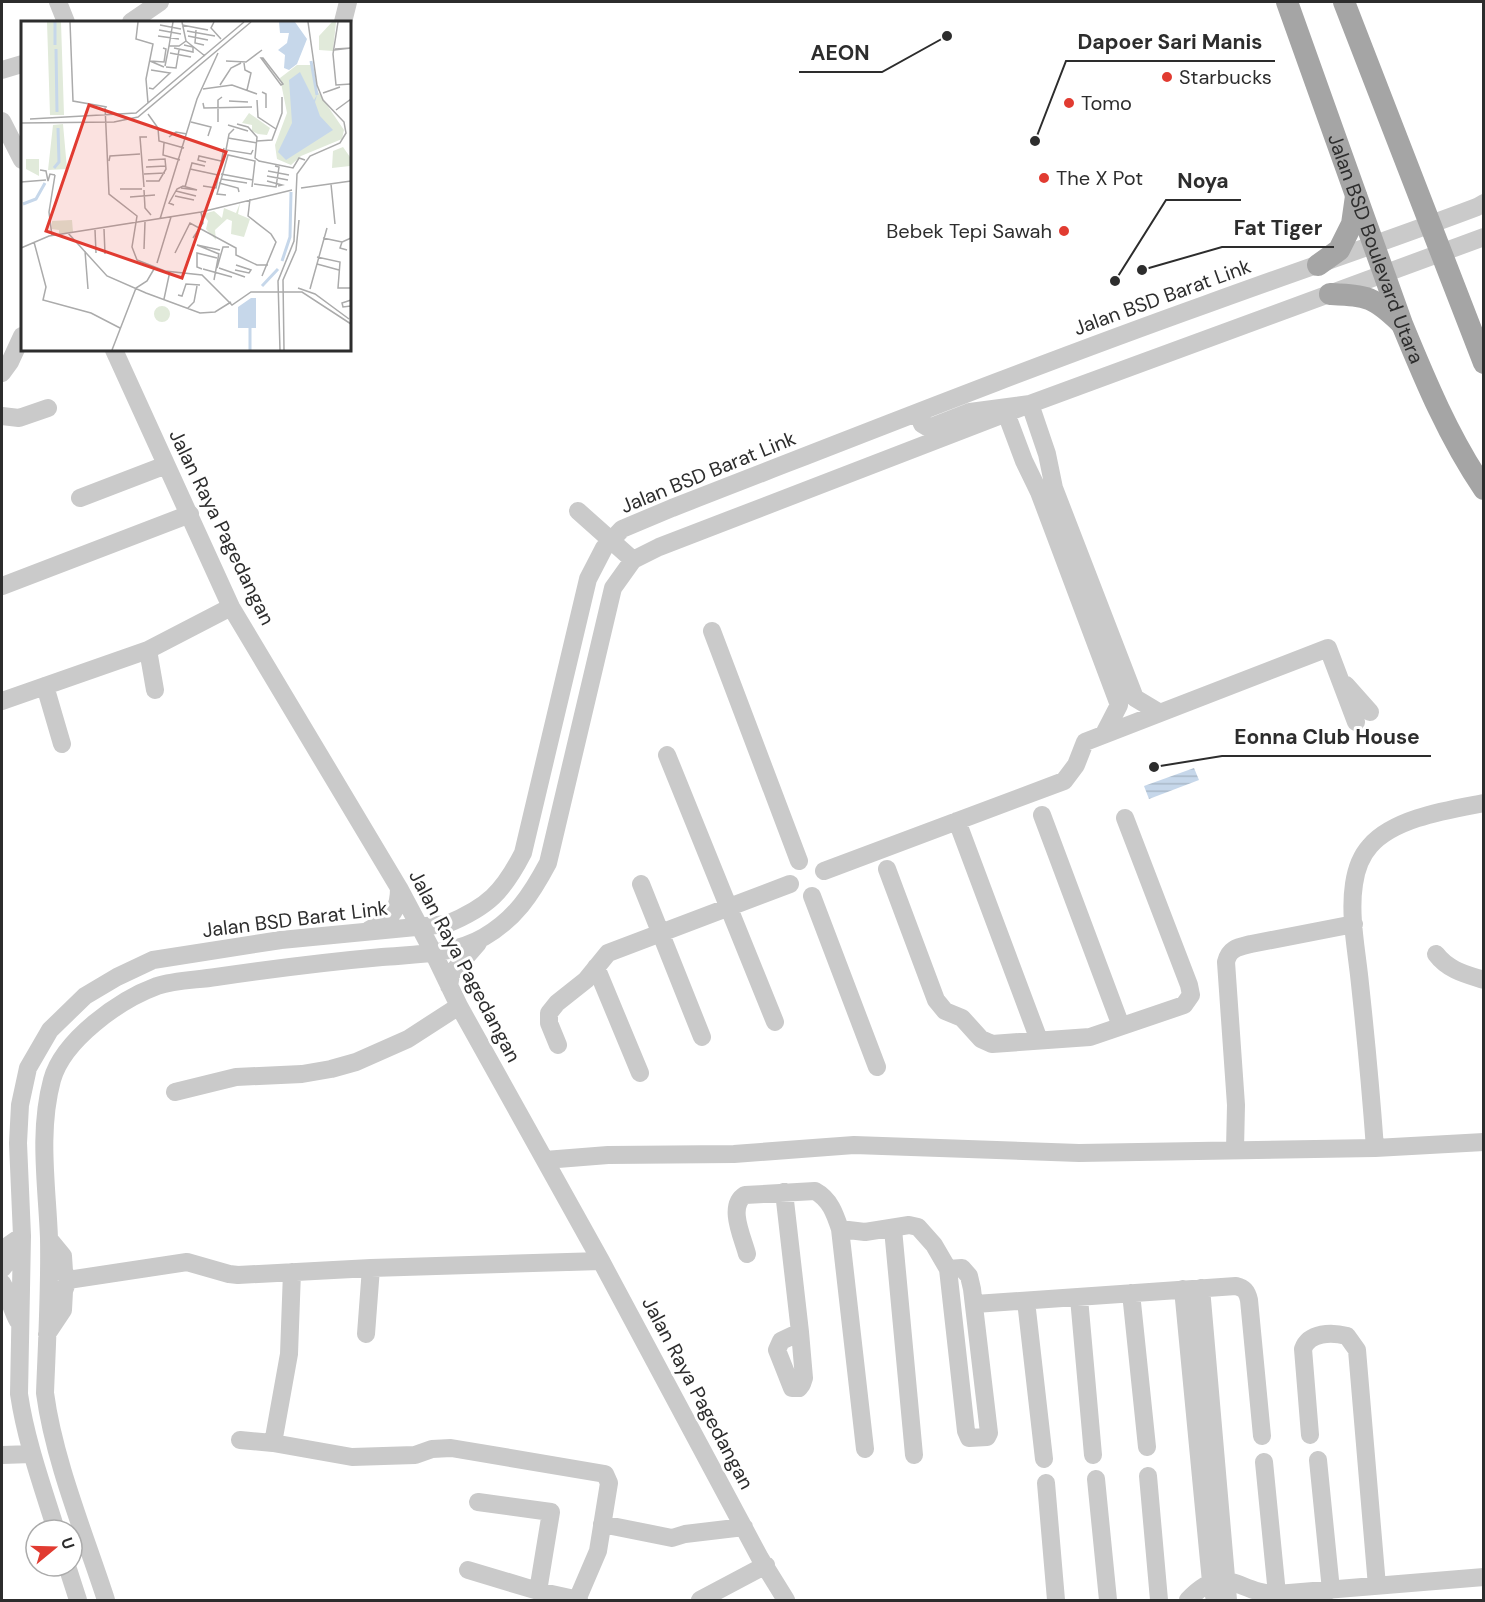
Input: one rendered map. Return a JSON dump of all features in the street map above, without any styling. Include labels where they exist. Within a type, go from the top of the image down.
[{"type":"main road","name":"Jalan BSD Boulevard Utara","points":[[1287,2],[1402,324],[1464,460],[1484,489]]},
{"type":"main road","points":[[1344,2],[1484,363]]},
{"type":"main road","points":[[1318,265],[1339,250],[1352,224],[1357,193]]},
{"type":"main road","points":[[1330,294],[1361,295],[1381,303],[1402,324]]},
{"type":"street","points":[[58,2],[66,21]]},
{"type":"street","points":[[132,21],[160,2]]},
{"type":"street","points":[[343,21],[348,2]]},
{"type":"street","points":[[2,70],[21,64]]},
{"type":"street","points":[[2,121],[21,158]]},
{"type":"street","name":"Jalan BSD Barat Link","points":[[32,1454],[19,1394],[22,1236],[18,1143],[20,1105],[28,1068],[50,1030],[85,996],[117,976],[153,960],[281,940],[447,924],[470,914],[493,898],[510,879],[523,854],[588,579],[604,548],[622,530],[918,413],[1484,203]]},
{"type":"street","points":[[449,986],[451,974],[483,938],[510,918],[531,894],[548,863],[613,588],[633,560],[659,547],[1006,413],[1484,237]]},
{"type":"street","points":[[1207,304],[1224,302],[1232,306],[1235,312],[1235,322],[1219,335]]},
{"type":"street","points":[[2,373],[10,363],[21,338]]},
{"type":"street","name":"Jalan Raya Pagedangan","points":[[114,351],[231,607],[399,888],[459,1006],[786,1600]]},
{"type":"street","points":[[918,413],[922,424],[927,427],[970,412],[1030,404]]},
{"type":"street","points":[[1030,404],[1047,454],[1054,488],[1127,701]]},
{"type":"street","points":[[2,416],[19,418],[48,408]]},
{"type":"street","points":[[1006,413],[1024,461],[1127,701],[1160,713]]},
{"type":"street","points":[[1024,461],[1047,454]]},
{"type":"street","points":[[80,498],[166,465]]},
{"type":"street","points":[[772,470],[783,499]]},
{"type":"street","points":[[578,511],[633,560]]},
{"type":"street","points":[[2,586],[190,514]]},
{"type":"street","points":[[2,701],[148,650],[231,607]]},
{"type":"street","points":[[712,631],[799,861]]},
{"type":"street","points":[[824,871],[1064,781],[1076,765],[1085,741],[1328,648],[1339,677],[1363,717]]},
{"type":"street","points":[[148,650],[155,690]]},
{"type":"street","points":[[45,686],[62,744]]},
{"type":"street","points":[[1104,734],[1127,701]]},
{"type":"street","points":[[667,755],[775,1022]]},
{"type":"street","points":[[1375,1148],[1369,1064],[1354,924],[1354,885],[1359,860],[1370,845],[1394,828],[1413,819],[1484,803]]},
{"type":"street","points":[[1042,815],[1121,1026]]},
{"type":"street","points":[[887,869],[936,999],[945,1011],[962,1018],[981,1039],[992,1044],[1090,1037],[1184,1005],[1191,995],[1125,818]]},
{"type":"street","points":[[957,821],[1039,1040]]},
{"type":"street","points":[[809,860],[818,863],[824,871],[825,881],[821,890],[812,896],[803,896],[795,892],[790,884],[789,875],[792,867],[799,861],[809,860]]},
{"type":"street","points":[[641,884],[702,1037]]},
{"type":"street","points":[[558,1045],[549,1023],[549,1013],[557,1003],[586,980],[608,953],[790,884]]},
{"type":"street","points":[[365,932],[393,914],[399,903],[399,888]]},
{"type":"street","points":[[812,896],[877,1067]]},
{"type":"street","points":[[1235,1149],[1236,1105],[1228,954],[1234,948],[1354,924]]},
{"type":"street","points":[[71,1578],[78,1600],[105,1596],[57,1449],[48,1417],[45,1393],[49,1239],[44,1144],[46,1109],[53,1078],[76,1042],[101,1017],[128,1000],[159,986],[284,967],[454,950],[483,938]]},
{"type":"street","points":[[1436,954],[1444,964],[1456,971],[1484,980]]},
{"type":"street","points":[[596,967],[640,1073]]},
{"type":"street","points":[[174,1092],[236,1077],[302,1074],[356,1062],[408,1039],[459,1006]]},
{"type":"street","points":[[26,1077],[64,1033],[76,1042]]},
{"type":"street","points":[[545,1160],[608,1155],[734,1154],[854,1145],[1079,1153],[1375,1148],[1484,1142]]},
{"type":"street","points":[[747,1254],[736,1215],[738,1202],[745,1195],[815,1191],[834,1210],[840,1229],[865,1449]]},
{"type":"street","points":[[784,1192],[800,1332]]},
{"type":"street","points":[[840,1229],[865,1232],[909,1225],[918,1227],[934,1245],[948,1269],[966,1431],[972,1439],[987,1437],[989,1433],[971,1282],[966,1271],[959,1268],[948,1269]]},
{"type":"street","points":[[893,1229],[914,1455]]},
{"type":"street","points":[[2,1269],[6,1264],[9,1245],[22,1236]]},
{"type":"street","points":[[47,1335],[63,1310],[64,1291],[68,1280],[64,1271],[63,1256],[49,1239]]},
{"type":"street","points":[[68,1280],[187,1262],[229,1274],[601,1261]]},
{"type":"street","points":[[366,1334],[371,1268]]},
{"type":"street","points":[[273,1443],[289,1354],[292,1272]]},
{"type":"street","points":[[2,1283],[6,1289],[9,1305],[20,1325]]},
{"type":"street","points":[[975,1304],[1236,1286],[1247,1292],[1262,1436]]},
{"type":"street","points":[[1192,1288],[1218,1581],[1215,1600]]},
{"type":"street","points":[[1131,1293],[1147,1447]]},
{"type":"street","points":[[1078,1298],[1093,1455]]},
{"type":"street","points":[[1026,1301],[1044,1459]]},
{"type":"street","points":[[1310,1436],[1305,1344],[1317,1335],[1347,1336],[1357,1350],[1363,1443],[1377,1586]]},
{"type":"street","points":[[240,1440],[273,1443],[352,1457],[415,1455],[432,1449],[452,1448],[605,1474],[609,1483],[598,1551],[578,1600],[538,1591],[468,1569]]},
{"type":"street","points":[[2,1455],[32,1454],[52,1518]]},
{"type":"street","points":[[1318,1460],[1331,1590]]},
{"type":"street","points":[[1264,1462],[1277,1594]]},
{"type":"street","points":[[1148,1476],[1159,1600]]},
{"type":"street","points":[[1096,1479],[1108,1600]]},
{"type":"street","points":[[1046,1483],[1056,1600]]},
{"type":"street","points":[[478,1502],[551,1512],[538,1591]]},
{"type":"street","points":[[602,1524],[672,1538],[685,1534],[744,1527]]},
{"type":"street","points":[[700,1600],[766,1565]]},
{"type":"street","points":[[1188,1600],[1218,1581],[1245,1585],[1263,1594],[1277,1594],[1484,1577]]},
{"type":"street","points":[[1218,1581],[1228,1600]]},
{"type":"water","points":[[1194,768],[1199,780],[1149,799],[1144,786]]},
{"type":"place","name":"AEON","points":[[947,36]]},
{"type":"place","name":"Starbucks","points":[[1167,77]]},
{"type":"place","name":"Tomo","points":[[1069,103]]},
{"type":"place","name":"Dapoer Sari Manis","points":[[1035,141]]},
{"type":"place","name":"The X Pot","points":[[1044,178]]},
{"type":"place","name":"Bebek Tepi Sawah","points":[[1064,231]]},
{"type":"place","name":"Fat Tiger","points":[[1142,270]]},
{"type":"place","name":"Noya","points":[[1115,281]]},
{"type":"place","name":"Eonna Club House","points":[[1154,767]]}]
